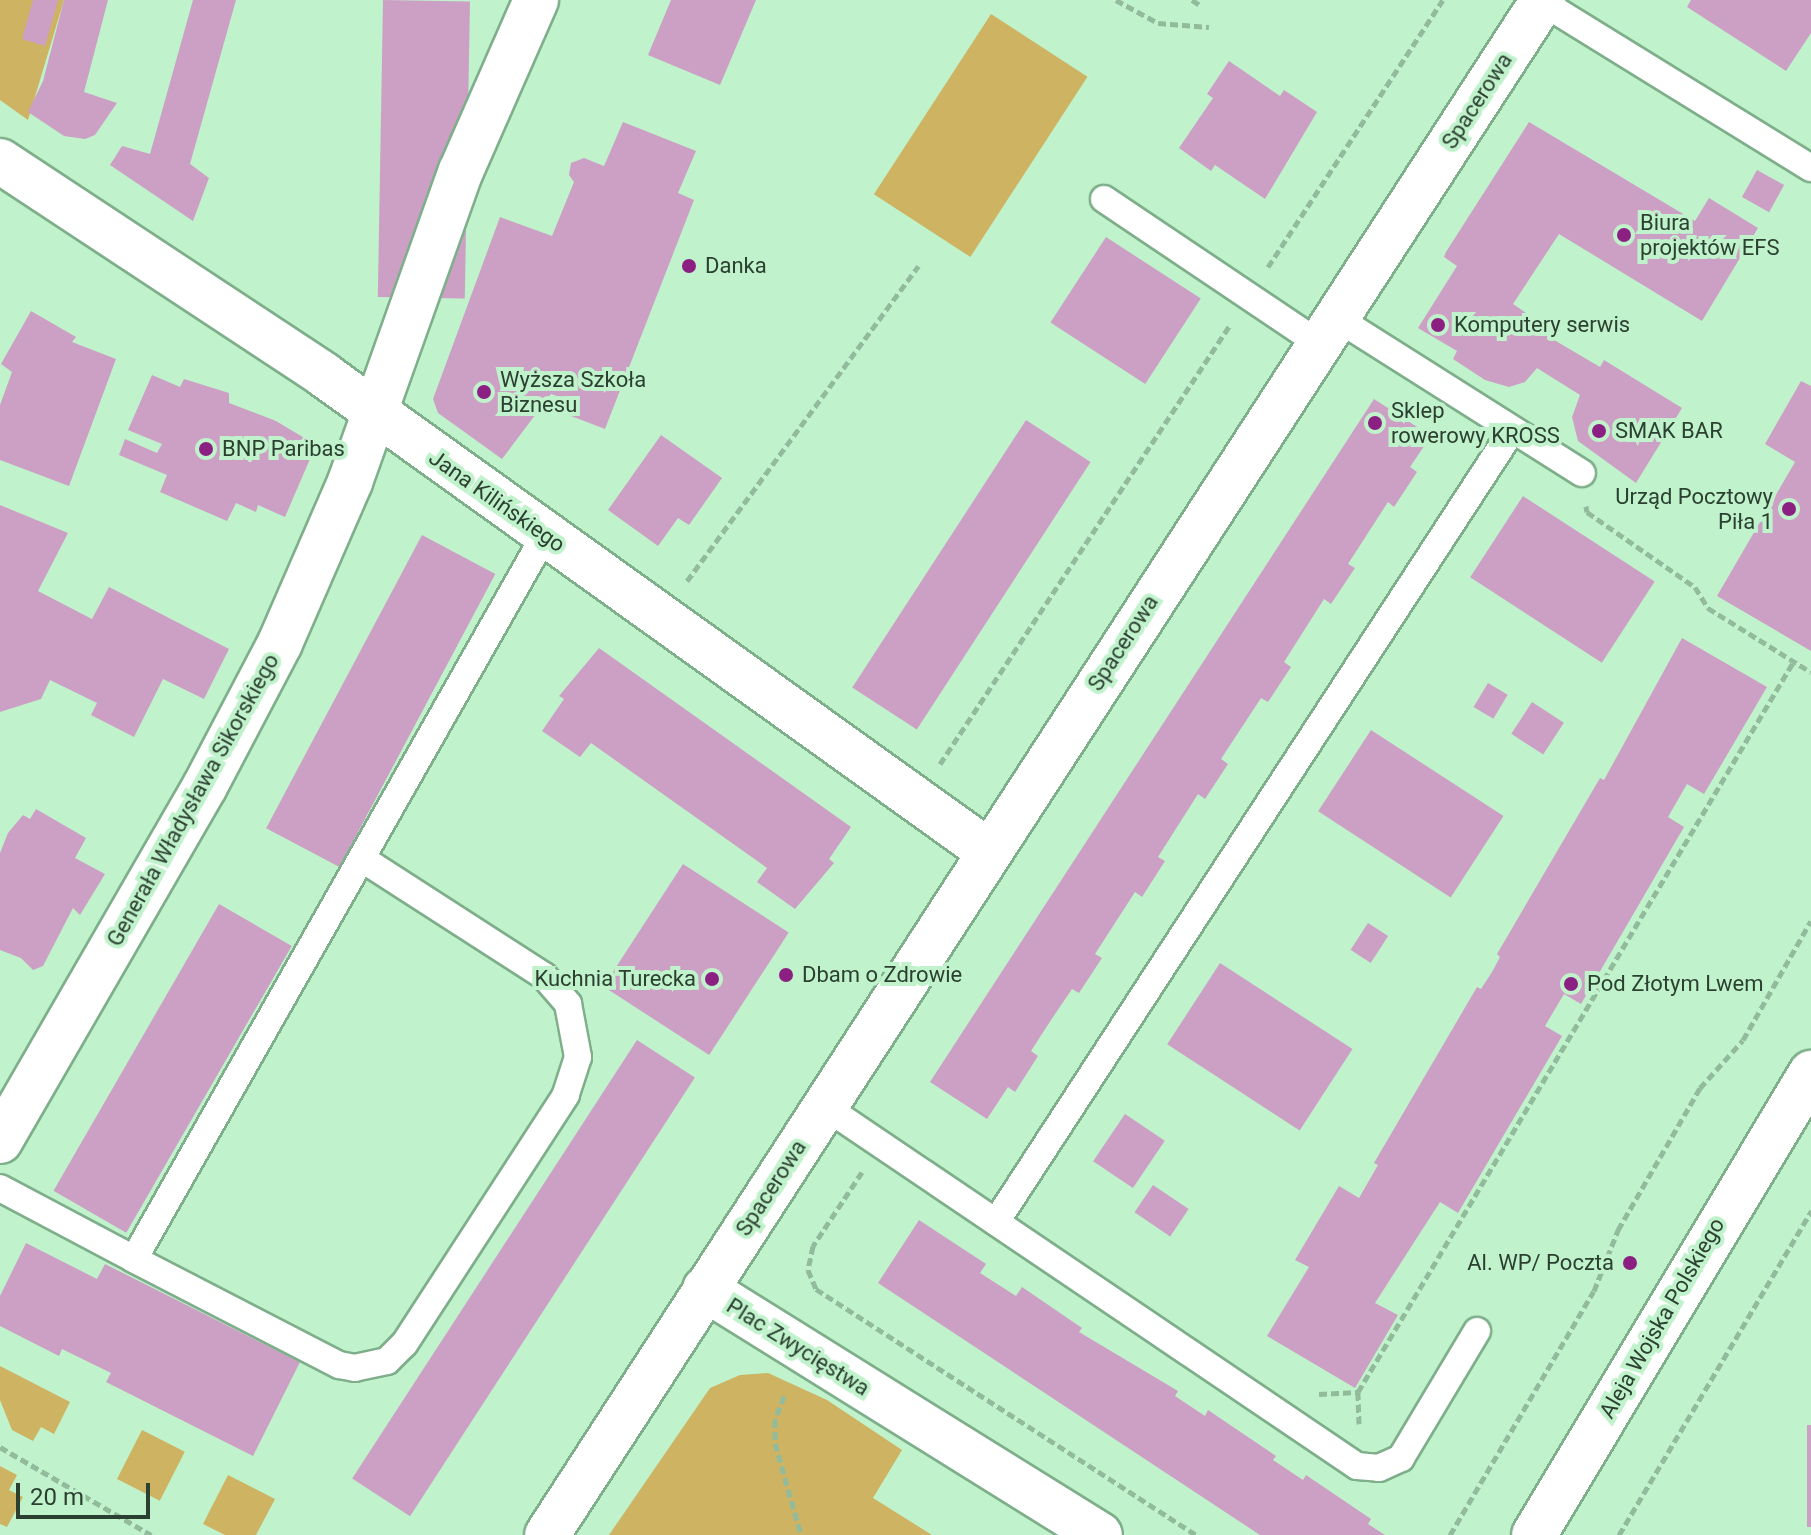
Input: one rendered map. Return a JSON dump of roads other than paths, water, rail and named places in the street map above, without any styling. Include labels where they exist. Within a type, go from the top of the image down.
[{"type":"street","name":"Generała Władysława Sikorskiego","points":[[0,1141],[246,713],[350,482],[461,171],[536,0]]},
{"type":"street","name":"Spacerowa","points":[[705,1289],[1326,330],[1543,1]]},
{"type":"street","name":"Jana Kilińskiego","points":[[0,161],[374,413],[988,851]]},
{"type":"street","name":"Aleja Wojska Polskiego","points":[[1534,1535],[1801,1086],[1811,1051]]},
{"type":"street","name":"Plac Zwycięstwa","points":[[547,1535],[705,1289],[1100,1535]]},
{"type":"lane","points":[[1543,1],[1811,168]]},
{"type":"lane","points":[[1104,199],[1249,296],[1326,330],[1582,473]]},
{"type":"lane","points":[[996,1222],[1511,432]]},
{"type":"lane","points":[[134,1259],[364,860],[545,535]]},
{"type":"lane","points":[[0,1188],[339,1365],[376,1366],[404,1344],[566,1095],[574,1078],[578,1037],[557,989],[364,860]]},
{"type":"lane","points":[[824,1106],[1357,1466],[1379,1468],[1401,1458],[1477,1331]]},
{"type":"place","name":"Biura projektów EFS","points":[[1624,235]]},
{"type":"place","name":"Danka","points":[[689,266]]},
{"type":"place","name":"Komputery serwis","points":[[1438,325]]},
{"type":"place","name":"Wyższa Szkoła Biznesu","points":[[484,392]]},
{"type":"place","name":"Sklep rowerowy KROSS","points":[[1375,423]]},
{"type":"place","name":"SMAK BAR","points":[[1599,431]]},
{"type":"place","name":"BNP Paribas","points":[[206,449]]},
{"type":"place","name":"Urząd Pocztowy Piła 1","points":[[1789,509]]},
{"type":"place","name":"Dbam o Zdrowie","points":[[786,975]]},
{"type":"place","name":"Kuchnia Turecka","points":[[712,979]]},
{"type":"place","name":"Pod Złotym Lwem","points":[[1571,984]]},
{"type":"place","name":"Al. WP/ Poczta","points":[[1630,1263]]}]
